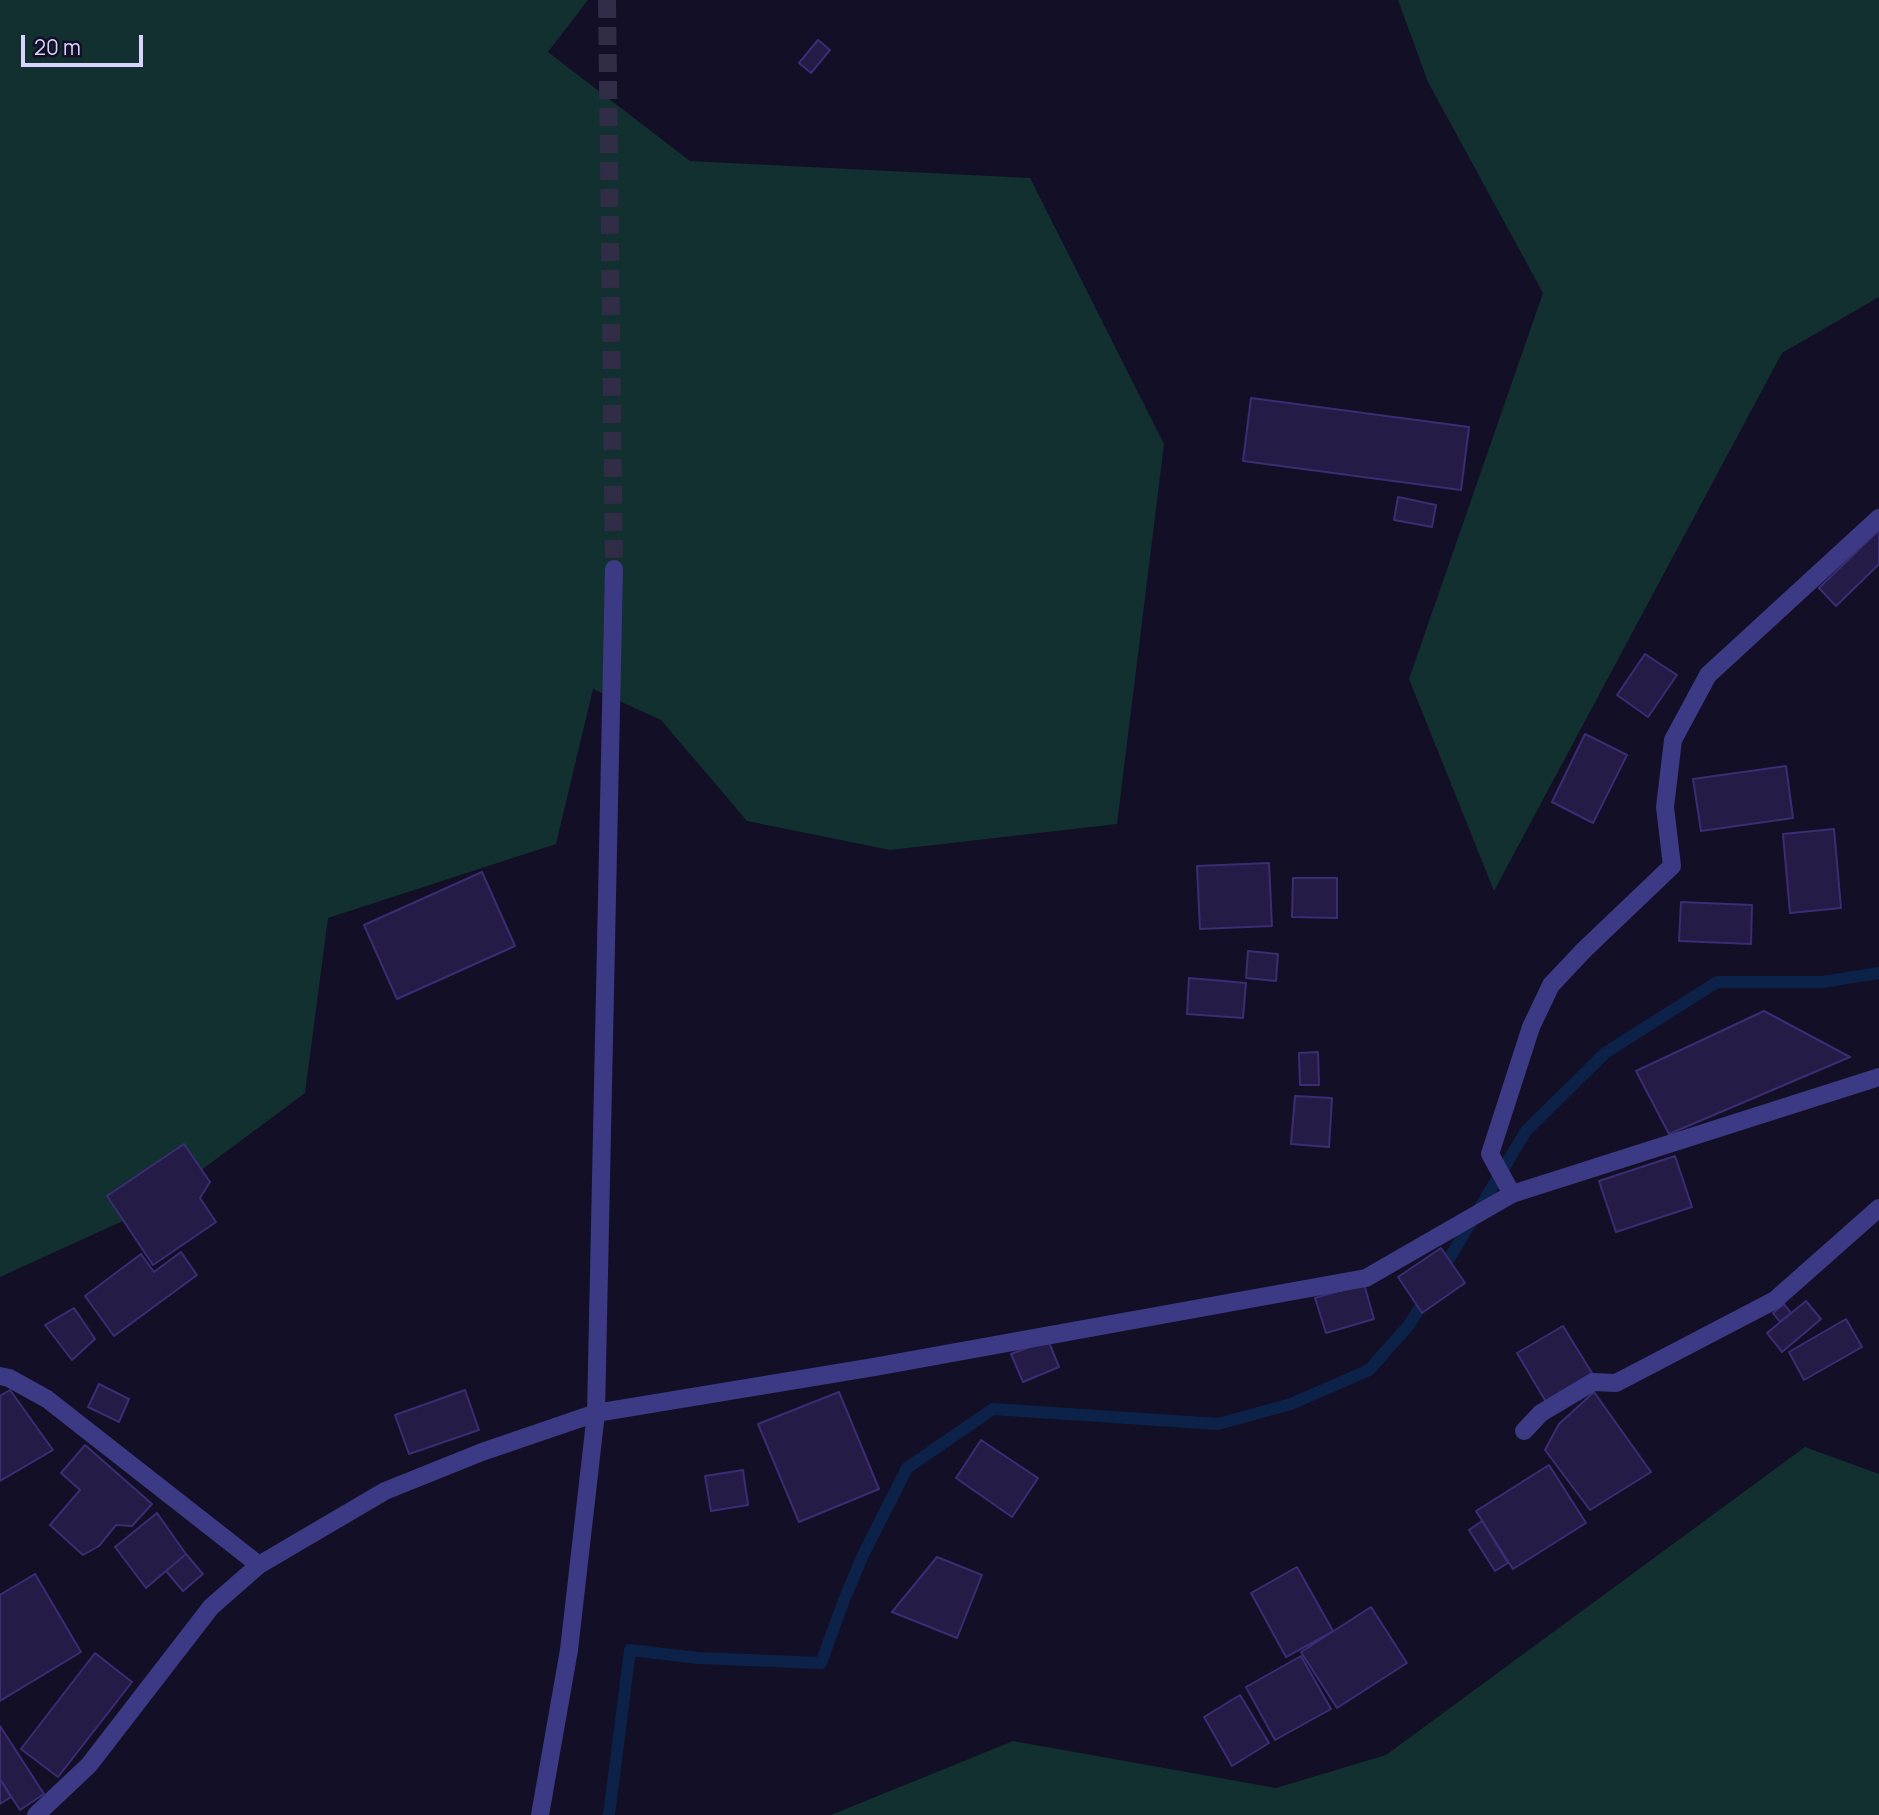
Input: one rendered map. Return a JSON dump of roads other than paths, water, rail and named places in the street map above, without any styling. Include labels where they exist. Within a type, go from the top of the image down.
[{"type":"street","points":[[1512,1194],[1490,1154],[1531,1027],[1551,985],[1672,866],[1665,807],[1673,740],[1707,675],[1879,518]]},
{"type":"street","points":[[540,1815],[569,1650],[596,1413],[614,569]]},
{"type":"street","points":[[36,1815],[89,1765],[211,1607],[259,1565],[385,1491],[482,1452],[596,1413],[874,1367],[1366,1278],[1512,1194],[1879,1077]]},
{"type":"street","points":[[1524,1431],[1541,1413],[1593,1382],[1616,1383],[1774,1300],[1879,1208]]},
{"type":"street","points":[[0,1376],[9,1378],[47,1399],[259,1565]]},
{"type":"waterway","points":[[1441,1272],[1526,1131],[1605,1053],[1717,982],[1822,982],[1879,973]]},
{"type":"waterway","points":[[609,1815],[630,1650],[698,1658],[821,1663],[863,1555],[907,1468],[993,1409],[1218,1424],[1291,1404],[1369,1370],[1409,1325],[1427,1296]]},
{"type":"tunnel","points":[[607,0],[614,569]]}]
